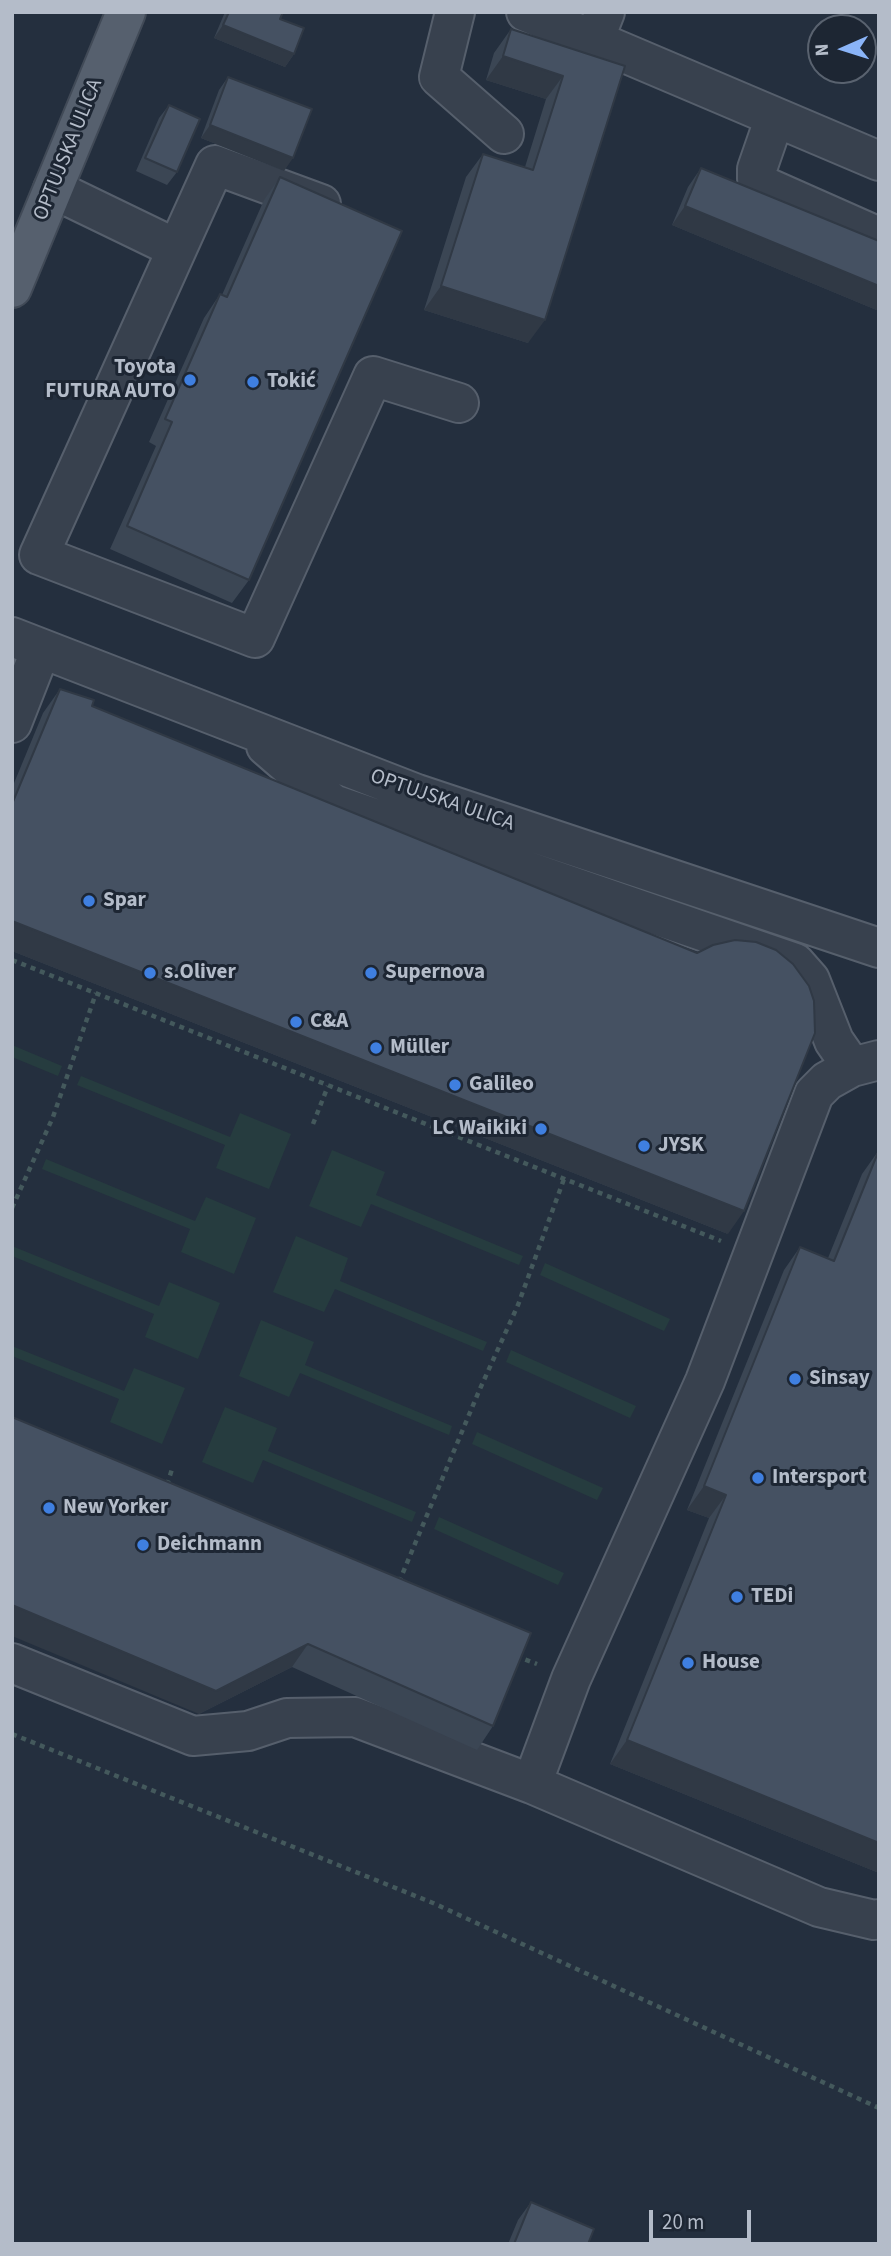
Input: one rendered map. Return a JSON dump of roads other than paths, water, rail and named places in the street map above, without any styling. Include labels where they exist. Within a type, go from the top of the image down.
[{"type":"main road","name":"OPTUJSKA ULICA","points":[[12,288],[127,12]]},
{"type":"street","points":[[455,12],[439,77],[504,134]]},
{"type":"street","points":[[527,12],[600,26],[775,117],[879,161]]},
{"type":"street","points":[[775,117],[757,169],[757,179],[764,186],[879,237]]},
{"type":"street","points":[[341,211],[215,165],[39,555],[255,638],[373,376],[459,403]]},
{"type":"street","points":[[53,188],[177,249]]},
{"type":"street","points":[[12,723],[26,643]]},
{"type":"street","name":"OPTUJSKA ULICA","points":[[26,643],[417,794],[879,948]]},
{"type":"street","points":[[245,728],[333,804],[795,963],[810,980],[834,1041],[865,1063],[827,1081],[814,1094],[705,1381],[571,1679],[532,1784]]},
{"type":"street","points":[[12,1663],[194,1736],[248,1731],[287,1718],[355,1717],[532,1784],[819,1907],[879,1919]]},
{"type":"place","name":"Toyota FUTURA AUTO","points":[[190,380]]},
{"type":"place","name":"Tokić","points":[[253,382]]},
{"type":"place","name":"Spar","points":[[89,901]]},
{"type":"place","name":"s.Oliver","points":[[150,973]]},
{"type":"place","name":"Supernova","points":[[371,973]]},
{"type":"place","name":"C&A","points":[[296,1022]]},
{"type":"place","name":"Müller","points":[[376,1048]]},
{"type":"place","name":"Galileo","points":[[455,1085]]},
{"type":"place","name":"LC Waikiki","points":[[541,1129]]},
{"type":"place","name":"JYSK","points":[[644,1146]]},
{"type":"place","name":"Sinsay","points":[[795,1379]]},
{"type":"place","name":"Intersport","points":[[758,1478]]},
{"type":"place","name":"New Yorker","points":[[49,1508]]},
{"type":"place","name":"Deichmann","points":[[143,1545]]},
{"type":"place","name":"TEDi","points":[[737,1597]]},
{"type":"place","name":"House","points":[[688,1663]]}]
